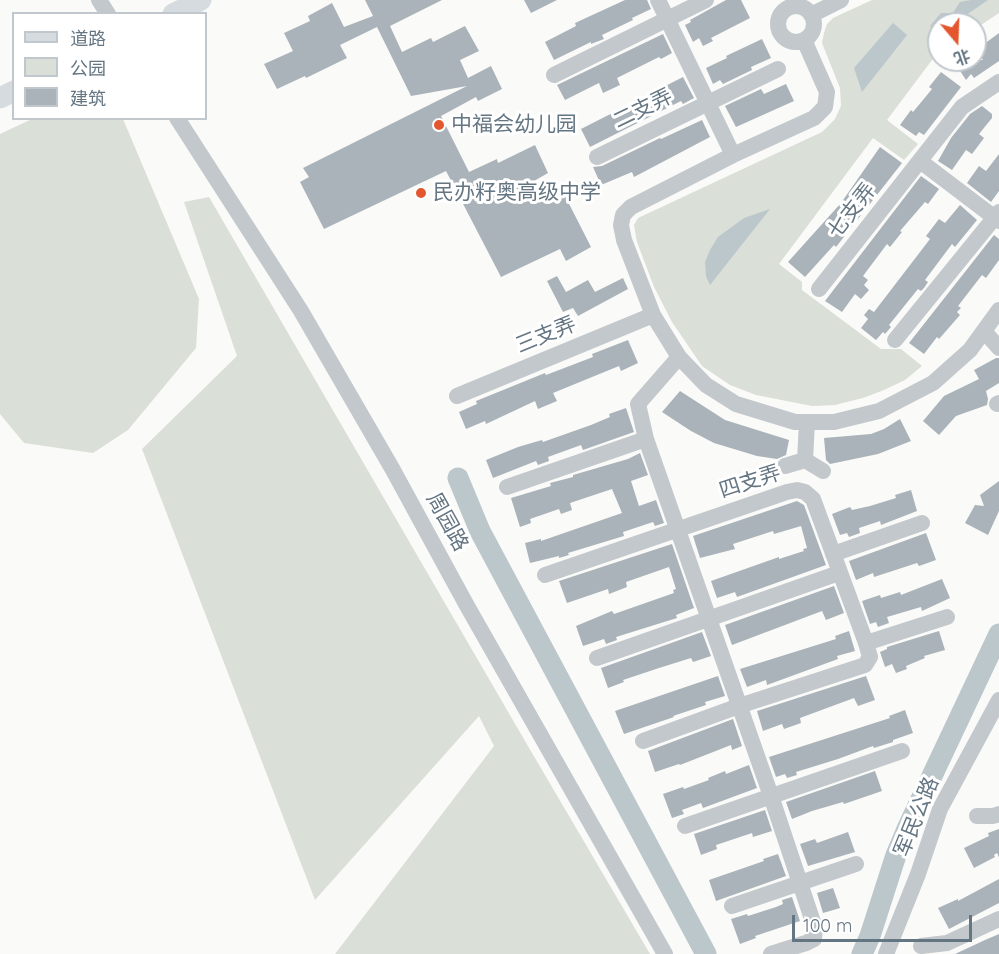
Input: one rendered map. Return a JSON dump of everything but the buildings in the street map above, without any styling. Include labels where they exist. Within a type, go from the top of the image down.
[{"type":"main road","points":[[177,12],[201,0]]},
{"type":"street","name":"二支弄","points":[[658,0],[733,155]]},
{"type":"street","points":[[554,75],[706,0]]},
{"type":"street","points":[[811,15],[841,0]]},
{"type":"street","points":[[788,4],[806,9],[811,15],[813,28],[804,40],[794,42],[787,40],[780,33],[779,17],[788,4]]},
{"type":"street","points":[[804,40],[827,92],[825,107],[814,118],[733,155],[631,207],[623,215],[621,225],[624,240],[653,315],[679,357],[706,385],[736,404],[795,422],[834,422],[879,411],[933,383],[970,350],[999,310]]},
{"type":"street","name":"二支弄","points":[[597,157],[778,69]]},
{"type":"street","name":"七支弄","points":[[819,289],[962,107],[999,82]]},
{"type":"street","name":"周园路","points":[[178,120],[301,311],[665,954]]},
{"type":"street","points":[[895,340],[998,217],[920,161]]},
{"type":"street","name":"三支弄","points":[[457,396],[653,315]]},
{"type":"street","points":[[984,331],[999,348]]},
{"type":"street","points":[[679,357],[638,404],[646,439],[815,928],[814,939],[771,954]]},
{"type":"street","points":[[805,460],[807,422]]},
{"type":"street","points":[[507,488],[646,439]]},
{"type":"street","points":[[785,465],[805,460],[823,471]]},
{"type":"street","name":"四支弄","points":[[545,575],[797,490],[805,492],[813,499],[866,643]]},
{"type":"street","points":[[833,554],[922,523]]},
{"type":"street","points":[[597,658],[839,573]]},
{"type":"street","points":[[643,741],[739,706],[866,665],[870,657],[866,643],[947,617]]},
{"type":"street","name":"军民公路","points":[[886,954],[918,874],[940,810],[999,700]]},
{"type":"street","points":[[685,826],[902,751]]},
{"type":"street","points":[[977,816],[999,814]]},
{"type":"street","points":[[732,906],[855,864]]},
{"type":"street","points":[[921,946],[946,943],[999,919]]},
{"type":"green space","points":[[872,0],[999,0],[999,13],[987,21],[987,12],[927,12],[927,67],[887,120],[918,144],[904,160],[873,138],[779,264],[802,282],[802,290],[881,349],[901,349],[922,366],[905,380],[863,398],[835,405],[812,406],[756,395],[730,385],[702,366],[672,322],[654,287],[637,242],[634,225],[638,218],[822,132],[835,119],[841,106],[840,88],[822,43],[827,24],[833,18]]},
{"type":"green space","points":[[30,120],[123,120],[199,299],[196,348],[128,430],[93,453],[24,443],[0,414],[0,134]]},
{"type":"green space","points":[[209,197],[650,954],[335,954],[494,746],[479,716],[315,900],[142,449],[237,356],[184,202]]},
{"type":"shaded area","points":[[988,0],[970,12],[954,12],[960,2]]},
{"type":"shaded area","points":[[893,23],[907,35],[862,92],[854,68]]},
{"type":"shaded area","points":[[770,209],[710,285],[706,276],[705,262],[718,237],[744,218]]},
{"type":"waterway","points":[[458,478],[480,531],[706,954]]},
{"type":"waterway","points":[[862,954],[907,829],[999,634]]},
{"type":"place","name":"中福会幼儿园","points":[[439,125]]},
{"type":"place","name":"民办籽奥高级中学","points":[[421,193]]}]
